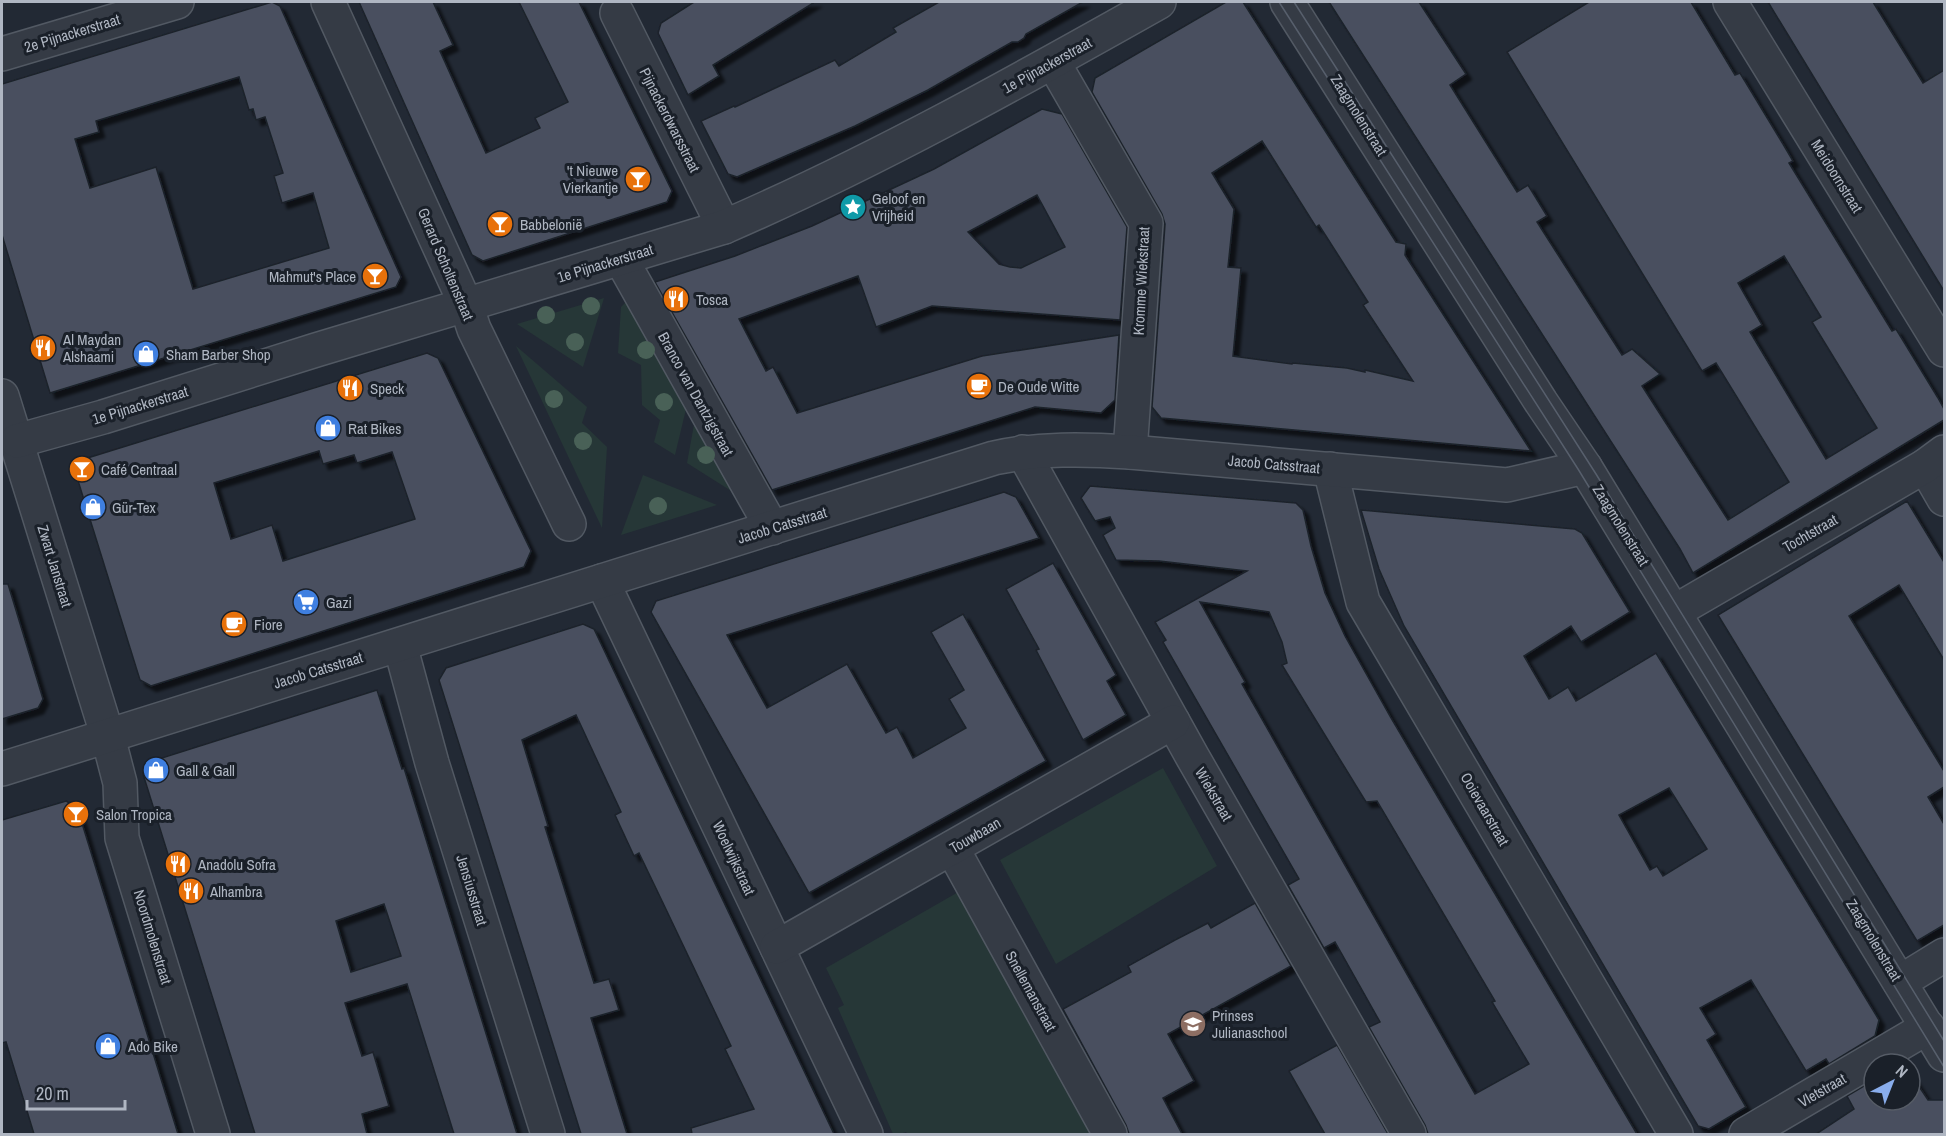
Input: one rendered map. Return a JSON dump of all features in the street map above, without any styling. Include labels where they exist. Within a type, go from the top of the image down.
[{"type":"street","name":"2e Pijnackerstraat","points":[[2,54],[177,2]]},
{"type":"street","name":"Gerard Scholtenstraat","points":[[328,2],[466,305],[474,329],[569,525]]},
{"type":"street","name":"1e Pijnackerstraat","points":[[17,441],[103,417],[724,227],[778,204],[981,101],[1159,2]]},
{"type":"street","name":"Zaagmolenstraat","points":[[1287,2],[1585,468],[1944,1055]]},
{"type":"street","name":"Meidoornstraat","points":[[1730,2],[1944,350]]},
{"type":"street","name":"Pijnackerdwarsstraat","points":[[621,5],[724,227]]},
{"type":"street","name":"Kromme Wiekstraat","points":[[1053,62],[1146,223],[1130,452]]},
{"type":"street","name":"Branco van Dantzigstraat","points":[[621,259],[772,528]]},
{"type":"street","name":"Zwart Janstraat","points":[[2,396],[108,737]]},
{"type":"street","name":"Jacob Catsstraat","points":[[2,769],[994,458],[1023,452],[1081,449],[1130,452],[1507,485],[1585,468]]},
{"type":"street","name":"Wiekstraat","points":[[1023,452],[1173,722],[1409,1134]]},
{"type":"street","points":[[1935,459],[1944,499]]},
{"type":"street","name":"Tochtstraat","points":[[1674,612],[1935,459]]},
{"type":"street","name":"Ooievaarstraat","points":[[1330,469],[1363,602],[1676,1134]]},
{"type":"street","name":"Woelwijkstraat","points":[[602,581],[866,1134]]},
{"type":"street","name":"Jensiusstraat","points":[[400,645],[432,763],[548,1134]]},
{"type":"street","name":"Touwbaan","points":[[777,947],[1173,722]]},
{"type":"street","name":"Noordmolenstraat","points":[[108,737],[120,783],[122,837],[213,1134]]},
{"type":"street","name":"Snellemanstraat","points":[[952,848],[1110,1134]]},
{"type":"street","points":[[1900,982],[1944,955]]},
{"type":"street","name":"Vletstraat","points":[[1746,1134],[1928,1028]]},
{"type":"shaded area","points":[[604,298],[583,367],[517,324]]},
{"type":"shaded area","points":[[629,299],[687,405],[675,455],[654,442],[660,420],[642,405],[641,365],[618,353],[621,307]]},
{"type":"shaded area","points":[[516,346],[587,407],[582,423],[607,447],[602,528]]},
{"type":"shaded area","points":[[695,419],[736,494],[687,463]]},
{"type":"shaded area","points":[[643,475],[717,505],[621,535]]},
{"type":"shaded area","points":[[1163,768],[1217,866],[1056,964],[1000,860]]},
{"type":"shaded area","points":[[967,887],[1104,1134],[908,1134],[906,1132],[893,1134],[838,1008],[844,1005],[826,968]]},
{"type":"building","points":[[272,2],[280,6],[401,277],[396,287],[50,393],[2,235],[2,84]],"holes":[[[239,77],[249,110],[253,109],[256,120],[265,117],[283,173],[274,176],[282,203],[313,193],[329,248],[193,289],[156,167],[90,188],[75,139],[99,132],[96,121]]]},
{"type":"building","points":[[359,2],[433,2],[453,45],[440,51],[486,153],[540,128],[535,118],[568,102],[519,2],[579,2],[672,191],[667,202],[483,261],[472,255]]},
{"type":"building","points":[[694,2],[815,2],[713,65],[719,76],[688,95],[658,33],[661,23]]},
{"type":"building","points":[[939,2],[1083,2],[1026,34],[1018,42],[1012,42],[928,90],[855,126],[737,177],[728,174],[701,121],[835,60],[839,66],[896,32],[893,28]]},
{"type":"building","points":[[1226,2],[1243,2],[1396,242],[1406,244],[1405,255],[1531,451],[1161,418],[1152,407],[1165,224],[1162,214],[1092,92],[1095,78]],"holes":[[[1262,141],[1316,227],[1319,225],[1368,302],[1363,305],[1413,381],[1365,370],[1365,372],[1347,368],[1233,356],[1241,268],[1228,267],[1234,209],[1212,173]]]},
{"type":"building","points":[[1329,2],[1419,2],[1466,74],[1450,85],[1517,192],[1528,185],[1547,216],[1537,222],[1622,355],[1632,349],[1660,374],[1642,386],[1728,520],[1789,482],[1716,363],[1702,371],[1507,52],[1589,2],[1691,2],[1735,75],[1740,73],[1793,161],[1789,163],[1892,331],[1896,329],[1938,398],[1944,409],[1944,420],[1693,573],[1680,549]],"holes":[[[1784,256],[1821,317],[1812,322],[1877,428],[1826,459],[1750,332],[1762,325],[1738,283]]]},
{"type":"building","points":[[1768,2],[1873,2],[1923,83],[1944,70],[1944,291]]},
{"type":"building","points":[[1042,109],[1062,114],[1127,227],[1120,320],[932,306],[876,327],[858,276],[739,319],[766,371],[773,367],[797,413],[982,356],[1119,335],[1115,400],[1101,413],[1035,407],[772,490],[655,282],[735,256],[812,226],[934,169]],"holes":[[[1037,195],[1065,247],[1021,268],[1010,267],[999,264],[968,232]]]},
{"type":"building","points":[[427,353],[438,358],[531,551],[524,567],[151,686],[140,680],[75,471],[81,460]],"holes":[[[319,451],[323,464],[354,455],[357,463],[392,452],[415,519],[283,561],[272,525],[231,539],[214,483]]]},
{"type":"building","points":[[1090,486],[1296,503],[1303,510],[1325,593],[1345,636],[1637,1134],[1428,1134],[1369,1027],[1380,1022],[1335,942],[1324,948],[1288,885],[1299,879],[1163,642],[1166,640],[1155,622],[1247,571],[1159,561],[1116,560],[1103,535],[1115,528],[1110,517],[1095,521],[1081,498]],"holes":[[[1200,602],[1269,612],[1282,642],[1287,663],[1282,665],[1366,802],[1377,801],[1495,1001],[1492,1002],[1529,1064],[1475,1094],[1242,684],[1245,682]]]},
{"type":"building","points":[[1004,492],[1016,497],[1039,538],[727,635],[767,708],[847,664],[886,733],[897,727],[913,758],[966,728],[949,699],[964,690],[931,632],[963,614],[1046,761],[809,893],[651,612],[656,601]]},
{"type":"building","points":[[1907,501],[1944,562],[1944,660],[1899,585],[1849,616],[1944,771],[1944,787],[1928,797],[1944,824],[1944,925],[1917,941],[1718,615]]},
{"type":"building","points":[[1361,510],[1575,529],[1582,533],[1630,612],[1581,642],[1571,626],[1524,656],[1549,699],[1568,687],[1576,701],[1656,653],[1879,1020],[1875,1036],[1829,1064],[1826,1059],[1806,1071],[1751,980],[1700,1008],[1716,1034],[1707,1040],[1746,1107],[1709,1129],[1698,1126],[1404,626],[1379,569]],"holes":[[[1669,788],[1707,849],[1663,876],[1657,866],[1650,870],[1619,815]]]},
{"type":"building","points":[[1053,563],[1116,675],[1107,681],[1126,715],[1083,740],[1036,650],[1039,649],[1006,589]]},
{"type":"building","points":[[2,584],[8,584],[43,699],[38,708],[2,719]]},
{"type":"building","points":[[583,624],[594,629],[834,1134],[692,1134],[691,1128],[754,1109],[725,1049],[731,1046],[639,853],[634,856],[615,815],[621,812],[576,715],[522,740],[548,826],[545,827],[594,983],[609,979],[619,1010],[591,1018],[627,1134],[581,1134],[439,680],[446,668]]},
{"type":"building","points":[[377,690],[402,769],[404,768],[517,1134],[454,1134],[407,984],[345,1003],[362,1056],[373,1052],[389,1106],[362,1114],[367,1134],[255,1134],[143,774],[149,762]],"holes":[[[384,904],[401,956],[351,972],[336,921]]]},
{"type":"building","points":[[66,801],[77,807],[178,1134],[34,1134],[6,1042],[2,1043],[2,820]]},
{"type":"building","points":[[1255,903],[1291,966],[1168,1034],[1194,1081],[1163,1098],[1182,1134],[1129,1134],[1063,1009],[1131,972],[1128,966],[1175,940],[1208,923],[1211,928]]},
{"type":"building","points":[[1337,1045],[1388,1134],[1325,1134],[1289,1071]]},
{"type":"building","points":[[1862,1087],[1862,1112],[1922,1112],[1922,1091],[1928,1100],[1944,1100],[1944,1134],[1816,1134],[1854,1109],[1847,1096]]},
{"type":"tram line","points":[[1279,2],[1578,469],[1944,1067]]},
{"type":"tram line","points":[[1294,2],[1596,474],[1944,1041]]},
{"type":"place","name":"'t Nieuwe Vierkantje","points":[[638,179]]},
{"type":"place","name":"Geloof en Vrijheid","points":[[853,207]]},
{"type":"place","name":"Babbelonië","points":[[500,224]]},
{"type":"place","name":"Mahmut's Place","points":[[375,276]]},
{"type":"place","name":"Tosca","points":[[676,299]]},
{"type":"place","name":"Al Maydan Alshaami","points":[[43,348]]},
{"type":"place","name":"Sham Barber Shop","points":[[146,354]]},
{"type":"place","name":"De Oude Witte","points":[[979,386]]},
{"type":"place","name":"Speck","points":[[350,388]]},
{"type":"place","name":"Rat Bikes","points":[[328,428]]},
{"type":"place","name":"Café Centraal","points":[[82,469]]},
{"type":"place","name":"Gür-Tex","points":[[93,507]]},
{"type":"place","name":"Gazi","points":[[306,602]]},
{"type":"place","name":"Fiore","points":[[234,624]]},
{"type":"place","name":"Gall & Gall","points":[[156,770]]},
{"type":"place","name":"Salon Tropica","points":[[76,814]]},
{"type":"place","name":"Anadolu Sofra","points":[[178,864]]},
{"type":"place","name":"Alhambra","points":[[191,891]]},
{"type":"place","name":"Prinses Julianaschool","points":[[1193,1024]]},
{"type":"place","name":"Ado Bike","points":[[108,1046]]}]
